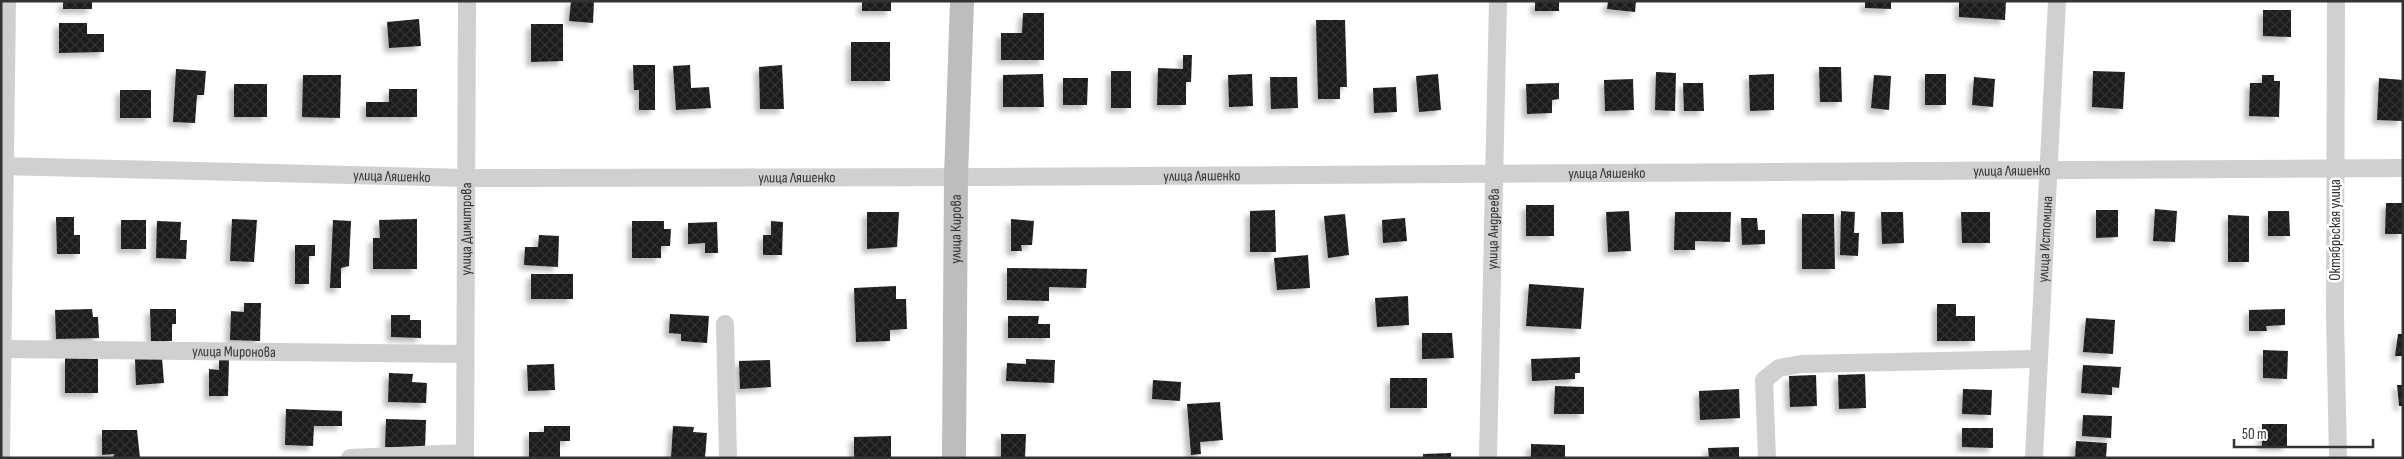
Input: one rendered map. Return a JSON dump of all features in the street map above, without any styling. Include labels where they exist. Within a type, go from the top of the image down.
[{"type":"main road","name":"улица Кирова","points":[[954,458],[956,177],[962,1]]},
{"type":"street","points":[[1,458],[3,166],[7,1]]},
{"type":"street","name":"улица Димитрова","points":[[465,455],[467,1]]},
{"type":"street","name":"улица Андреева","points":[[1488,458],[1498,1]]},
{"type":"street","name":"улица Истомина","points":[[2034,458],[2057,1]]},
{"type":"street","name":"Октябрьская улица","points":[[2336,1],[2335,316],[2338,458]]},
{"type":"street","name":"улица Ляшенко","points":[[3,166],[466,178],[956,177],[2403,168]]},
{"type":"street","points":[[726,324],[728,458]]},
{"type":"street","name":"улица Миронова","points":[[3,349],[465,354]]},
{"type":"street","points":[[1766,458],[1764,380],[1779,368],[1801,364],[2039,359]]},
{"type":"street","points":[[350,458],[465,455]]},
{"type":"building","points":[[63,1],[92,1],[92,9],[63,9]]},
{"type":"building","points":[[571,1],[594,1],[593,23],[569,21]]},
{"type":"building","points":[[862,1],[891,1],[891,11],[862,11]]},
{"type":"building","points":[[1535,1],[1559,1],[1559,11],[1535,11]]},
{"type":"building","points":[[1608,1],[1636,1],[1635,12],[1607,9]]},
{"type":"building","points":[[1865,1],[1891,1],[1891,9],[1865,8]]},
{"type":"building","points":[[1959,1],[2006,1],[2005,20],[1959,17]]},
{"type":"building","points":[[2263,10],[2291,10],[2291,37],[2263,36]]},
{"type":"building","points":[[1023,13],[1044,13],[1044,60],[1001,60],[1001,33],[1022,33]]},
{"type":"building","points":[[419,19],[421,46],[389,48],[387,22]]},
{"type":"building","points":[[1316,20],[1345,20],[1347,87],[1340,87],[1340,99],[1318,99]]},
{"type":"building","points":[[59,23],[87,23],[87,34],[104,34],[104,52],[59,53]]},
{"type":"building","points":[[531,24],[563,24],[563,61],[531,62]]},
{"type":"building","points":[[851,42],[890,42],[890,81],[851,81]]},
{"type":"building","points":[[1183,55],[1192,55],[1191,82],[1186,82],[1186,105],[1157,105],[1158,68],[1183,69]]},
{"type":"building","points":[[633,65],[655,65],[655,110],[639,110],[639,90],[634,90]]},
{"type":"building","points":[[690,65],[691,88],[709,87],[711,108],[676,110],[673,66]]},
{"type":"building","points":[[782,65],[784,109],[760,109],[759,67]]},
{"type":"building","points":[[1819,67],[1841,67],[1842,102],[1820,102]]},
{"type":"building","points":[[176,69],[206,71],[204,95],[197,95],[195,123],[173,122]]},
{"type":"building","points":[[1111,71],[1131,71],[1131,108],[1111,108]]},
{"type":"building","points":[[2093,71],[2125,72],[2123,109],[2092,107]]},
{"type":"building","points":[[1656,72],[1676,73],[1675,111],[1655,110]]},
{"type":"building","points":[[1043,74],[1044,107],[1003,107],[1003,75]]},
{"type":"building","points":[[1252,74],[1253,106],[1229,107],[1228,75]]},
{"type":"building","points":[[1438,74],[1441,110],[1419,112],[1416,76]]},
{"type":"building","points":[[1774,74],[1774,110],[1750,111],[1749,75]]},
{"type":"building","points":[[1925,74],[1946,74],[1946,105],[1925,105]]},
{"type":"building","points":[[303,75],[341,75],[340,118],[302,117]]},
{"type":"building","points":[[1874,75],[1891,76],[1889,110],[1871,108]]},
{"type":"building","points":[[2262,75],[2274,75],[2274,81],[2280,81],[2279,117],[2249,116],[2250,83],[2262,83]]},
{"type":"building","points":[[1270,77],[1297,77],[1298,108],[1271,109]]},
{"type":"building","points":[[1974,77],[1995,79],[1993,107],[1972,105]]},
{"type":"building","points":[[1063,78],[1088,78],[1087,105],[1063,105]]},
{"type":"building","points":[[2379,78],[2403,80],[2402,121],[2377,120]]},
{"type":"building","points":[[1633,79],[1634,110],[1605,111],[1604,80]]},
{"type":"building","points":[[1559,83],[1559,99],[1552,100],[1552,113],[1527,114],[1526,84]]},
{"type":"building","points":[[1683,83],[1703,83],[1704,111],[1684,111]]},
{"type":"building","points":[[234,84],[267,84],[267,117],[234,117]]},
{"type":"building","points":[[1396,87],[1397,112],[1374,113],[1373,88]]},
{"type":"building","points":[[389,89],[417,89],[417,117],[366,117],[366,102],[389,102]]},
{"type":"building","points":[[120,90],[151,90],[151,118],[120,118]]},
{"type":"building","points":[[2386,203],[2403,203],[2403,234],[2385,234]]},
{"type":"building","points":[[1526,205],[1554,205],[1554,236],[1526,236]]},
{"type":"building","points":[[2155,209],[2177,211],[2175,242],[2153,241]]},
{"type":"building","points":[[1275,210],[1276,252],[1250,252],[1250,211]]},
{"type":"building","points":[[2096,210],[2118,210],[2118,237],[2096,238]]},
{"type":"building","points":[[1629,211],[1631,251],[1608,252],[1606,212]]},
{"type":"building","points":[[1841,211],[1855,212],[1854,233],[1859,233],[1858,256],[1840,255]]},
{"type":"building","points":[[2268,211],[2289,211],[2290,236],[2268,236]]},
{"type":"building","points":[[867,212],[899,212],[897,247],[867,249]]},
{"type":"building","points":[[1675,212],[1731,212],[1730,242],[1695,241],[1695,250],[1674,250]]},
{"type":"building","points":[[1881,212],[1903,212],[1904,243],[1882,244]]},
{"type":"building","points":[[1961,212],[1990,212],[1990,243],[1962,243]]},
{"type":"building","points":[[1345,214],[1349,255],[1328,258],[1324,216]]},
{"type":"building","points":[[1802,214],[1834,214],[1835,269],[1802,269]]},
{"type":"building","points":[[2228,215],[2249,216],[2249,262],[2228,262]]},
{"type":"building","points":[[56,217],[74,217],[74,235],[80,235],[80,254],[57,254]]},
{"type":"building","points":[[1405,218],[1407,241],[1383,243],[1382,220]]},
{"type":"building","points":[[1741,218],[1757,218],[1758,230],[1765,230],[1765,244],[1742,245]]},
{"type":"building","points":[[232,219],[257,220],[254,262],[230,261]]},
{"type":"building","points":[[417,219],[417,269],[373,269],[373,238],[380,238],[379,220]]},
{"type":"building","points":[[1011,219],[1034,221],[1032,245],[1021,245],[1022,251],[1011,251]]},
{"type":"building","points":[[121,220],[146,220],[146,249],[121,249]]},
{"type":"building","points":[[333,220],[351,221],[349,266],[341,268],[341,288],[330,288]]},
{"type":"building","points":[[157,221],[181,222],[180,240],[187,240],[186,259],[156,258]]},
{"type":"building","points":[[632,221],[664,221],[664,229],[671,229],[670,246],[661,246],[661,258],[632,258]]},
{"type":"building","points":[[771,221],[783,222],[782,255],[763,255],[763,235],[771,235]]},
{"type":"building","points":[[717,222],[718,253],[705,253],[705,243],[688,244],[688,223]]},
{"type":"building","points":[[539,235],[559,236],[558,267],[524,265],[525,247],[538,247]]},
{"type":"building","points":[[295,245],[315,245],[315,256],[309,256],[309,284],[295,284]]},
{"type":"building","points":[[1308,255],[1310,288],[1277,290],[1274,258]]},
{"type":"building","points":[[1007,268],[1087,269],[1086,288],[1049,287],[1049,301],[1007,300]]},
{"type":"building","points":[[531,274],[573,274],[573,299],[531,299]]},
{"type":"building","points":[[1529,284],[1584,288],[1581,329],[1526,326]]},
{"type":"building","points":[[896,286],[896,299],[906,299],[907,329],[890,330],[890,341],[856,342],[854,288]]},
{"type":"building","points":[[1408,296],[1409,325],[1377,327],[1375,298]]},
{"type":"building","points":[[244,303],[261,303],[260,341],[230,340],[231,311],[244,312]]},
{"type":"building","points":[[1937,304],[1956,304],[1956,316],[1975,316],[1975,341],[1937,341]]},
{"type":"building","points":[[92,309],[93,317],[98,317],[99,338],[56,339],[55,310]]},
{"type":"building","points":[[150,309],[176,309],[176,324],[172,324],[172,341],[151,341]]},
{"type":"building","points":[[2285,309],[2285,325],[2266,326],[2267,331],[2249,331],[2249,310]]},
{"type":"building","points":[[670,314],[709,316],[707,343],[681,341],[681,334],[669,333]]},
{"type":"building","points":[[391,315],[410,315],[410,320],[421,320],[421,338],[391,337]]},
{"type":"building","points":[[1008,316],[1039,316],[1038,324],[1050,324],[1050,338],[1008,338]]},
{"type":"building","points":[[2086,318],[2115,320],[2113,354],[2083,352]]},
{"type":"building","points":[[1422,333],[1452,333],[1454,358],[1422,359]]},
{"type":"building","points":[[2398,334],[2403,334],[2403,356],[2395,356]]},
{"type":"building","points":[[2263,350],[2288,351],[2287,379],[2263,378]]},
{"type":"building","points":[[1580,357],[1580,373],[1575,373],[1575,379],[1532,381],[1531,359]]},
{"type":"building","points":[[65,358],[98,358],[98,393],[65,393]]},
{"type":"building","points":[[162,358],[164,383],[136,385],[135,359]]},
{"type":"building","points":[[219,359],[229,360],[228,396],[209,396],[209,369],[219,370]]},
{"type":"building","points":[[1026,359],[1055,360],[1054,383],[1006,381],[1007,363],[1026,364]]},
{"type":"building","points":[[770,360],[771,387],[740,389],[739,361]]},
{"type":"building","points":[[554,364],[555,390],[528,391],[527,365]]},
{"type":"building","points":[[2083,365],[2121,367],[2119,388],[2112,387],[2112,395],[2081,393]]},
{"type":"building","points":[[389,373],[413,374],[412,382],[427,383],[426,403],[388,402]]},
{"type":"building","points":[[1865,374],[1866,408],[1839,409],[1838,375]]},
{"type":"building","points":[[1816,375],[1817,406],[1790,407],[1789,376]]},
{"type":"building","points":[[1390,378],[1427,378],[1427,408],[1390,408]]},
{"type":"building","points":[[1153,380],[1181,382],[1180,401],[1152,399]]},
{"type":"building","points":[[2397,385],[2403,385],[2403,406],[2399,406]]},
{"type":"building","points":[[1555,386],[1584,387],[1584,414],[1554,414]]},
{"type":"building","points":[[1739,389],[1740,418],[1700,420],[1699,391]]},
{"type":"building","points":[[1963,389],[1992,390],[1991,415],[1962,414]]},
{"type":"building","points":[[1220,402],[1223,440],[1200,442],[1201,454],[1191,455],[1187,404]]},
{"type":"building","points":[[286,409],[342,411],[342,426],[314,426],[313,446],[285,445]]},
{"type":"building","points":[[2083,415],[2112,416],[2111,438],[2082,436]]},
{"type":"building","points":[[386,419],[426,420],[425,448],[385,447]]},
{"type":"building","points":[[2262,424],[2287,424],[2287,446],[2262,446]]},
{"type":"building","points":[[544,426],[570,426],[570,441],[560,441],[560,458],[529,458],[529,432],[544,432]]},
{"type":"building","points":[[673,426],[694,427],[693,432],[707,433],[705,458],[671,458]]},
{"type":"building","points":[[1962,428],[1993,428],[1993,448],[1962,447]]},
{"type":"building","points":[[102,430],[137,430],[140,458],[113,458],[114,454],[102,455]]},
{"type":"building","points":[[1001,434],[1026,434],[1025,458],[1001,458]]},
{"type":"building","points":[[891,436],[891,458],[854,458],[854,437]]},
{"type":"building","points":[[2076,441],[2107,443],[2106,458],[2075,458]]},
{"type":"building","points":[[1531,444],[1565,445],[1565,458],[1531,458]]},
{"type":"building","points":[[1739,447],[1739,458],[1709,458],[1708,448]]},
{"type":"building","points":[[1451,453],[1451,458],[1423,458],[1423,454]]}]
